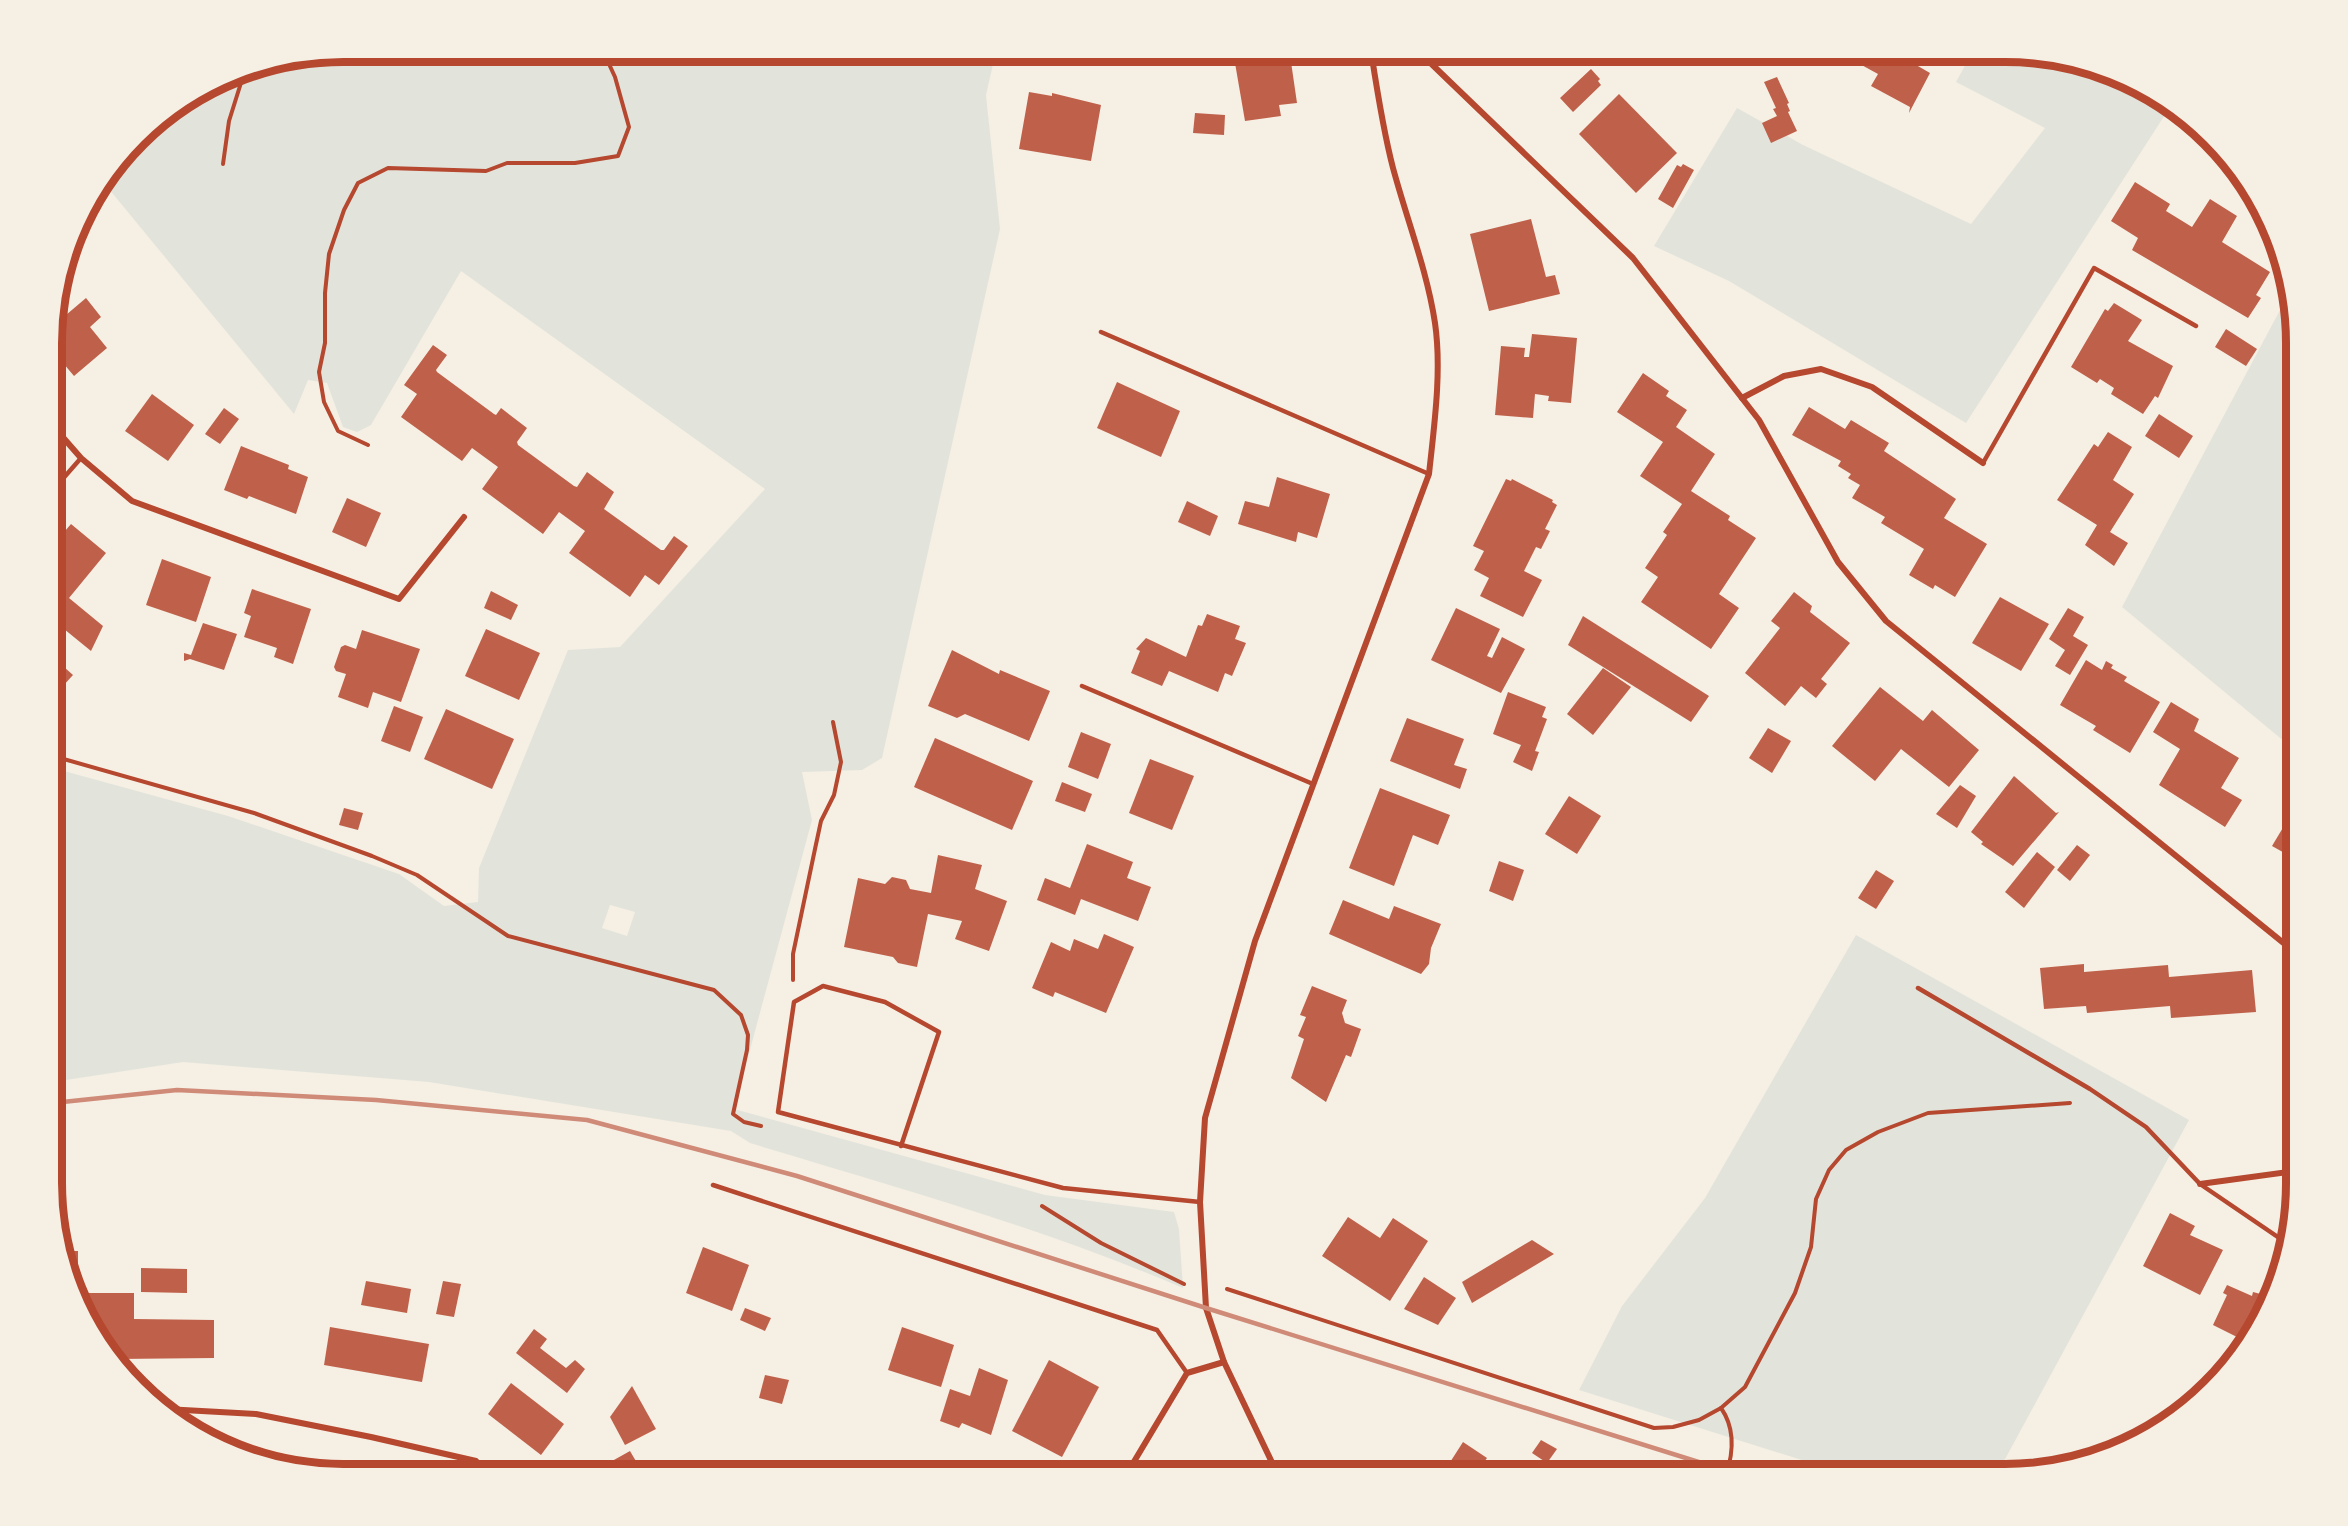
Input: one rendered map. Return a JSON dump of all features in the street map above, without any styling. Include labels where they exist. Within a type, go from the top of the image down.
[{"type":"street","points":[[1273,1464],[1224,1362],[1206,1308],[1200,1202],[1205,1118],[1255,941],[1429,474],[1436,403],[1436,325],[1419,248],[1393,170],[1373,62]]},
{"type":"street","points":[[1429,62],[1633,258],[1759,420],[1838,562],[1886,621],[2286,945]]},
{"type":"street","points":[[1742,398],[1784,376],[1821,369],[1872,387],[1983,463]]},
{"type":"street","points":[[62,437],[81,459],[132,501],[399,599],[464,518]]},
{"type":"street","points":[[2200,1184],[2286,1172]]},
{"type":"street","points":[[1133,1464],[1187,1372],[1224,1362]]},
{"type":"street","points":[[175,1410],[256,1414],[348,1432],[476,1461],[479,1464]]},
{"type":"lane","points":[[1983,463],[2094,268],[2196,326]]},
{"type":"lane","points":[[1101,332],[1429,474]]},
{"type":"lane","points":[[62,480],[81,459]]},
{"type":"lane","points":[[1082,686],[1313,784]]},
{"type":"lane","points":[[901,1146],[939,1032],[885,1002],[823,986],[794,1002],[778,1112],[901,1146],[1063,1188],[1200,1202]]},
{"type":"lane","points":[[1918,988],[2090,1089],[2146,1128],[2200,1184],[2281,1239]]},
{"type":"lane","points":[[713,1185],[1157,1330],[1187,1372]]},
{"type":"path","points":[[368,444],[338,431],[324,402],[319,372],[325,342],[325,293],[329,254],[344,210],[358,183],[388,168],[486,171],[507,163],[575,163],[618,156],[629,127],[615,77],[608,62]]},
{"type":"path","points":[[223,164],[229,121],[242,80]]},
{"type":"path","points":[[794,1002],[793,954],[821,821],[834,795],[841,762],[833,722]]},
{"type":"path","points":[[62,759],[254,813],[372,856]]},
{"type":"path","points":[[1205,1282],[1654,1428],[1673,1427],[1699,1420],[1720,1408],[1745,1387],[1795,1293],[1811,1247],[1816,1199],[1829,1170],[1846,1150],[1878,1132],[1928,1113],[2059,1104],[2100,1098]]},
{"type":"path","points":[[1720,1408],[1730,1421],[1732,1456],[1729,1464]]},
{"type":"shaded area","points":[[324,62],[994,62],[986,95],[1000,229],[882,758],[862,770],[802,772],[812,820],[734,1109],[1045,1195],[1174,1212],[1179,1229],[1183,1288],[1023,1227],[750,1143],[731,1131],[429,1082],[183,1062],[62,1081],[62,770],[228,816],[399,874],[444,906],[478,902],[479,868],[568,650],[620,647],[765,489],[461,271],[371,425],[357,432],[343,427],[327,383],[308,380],[294,414],[108,188],[131,157],[157,131],[171,119],[218,90],[269,71]],"holes":[[[610,905],[635,912],[627,936],[602,928]]]},
{"type":"shaded area","points":[[1967,62],[2043,64],[2096,76],[2130,90],[2167,112],[1966,423],[1729,281],[1654,246],[1737,108],[1803,145],[1971,224],[2045,128],[1956,82]]},
{"type":"shaded area","points":[[2284,303],[2286,324],[2286,743],[2122,607]]},
{"type":"shaded area","points":[[1856,935],[2189,1120],[2002,1464],[1814,1464],[1579,1390],[1622,1306],[1705,1198]]},
{"type":"building","points":[[1291,62],[1297,103],[1279,105],[1281,116],[1245,121],[1235,63]]},
{"type":"building","points":[[1856,62],[1911,62],[1930,73],[1909,113],[1910,107],[1871,86],[1878,74]]},
{"type":"building","points":[[1591,69],[1600,79],[1598,81],[1601,85],[1573,112],[1560,98]]},
{"type":"building","points":[[1777,77],[1789,103],[1787,104],[1790,111],[1788,112],[1797,131],[1771,143],[1762,123],[1777,116],[1773,109],[1776,108],[1764,82]]},
{"type":"building","points":[[1029,92],[1052,96],[1052,93],[1101,105],[1091,161],[1019,149]]},
{"type":"building","points":[[1619,94],[1677,153],[1636,193],[1579,134]]},
{"type":"building","points":[[1195,113],[1225,115],[1224,135],[1193,133]]},
{"type":"building","points":[[2194,134],[2204,144],[2192,137]]},
{"type":"building","points":[[1683,164],[1694,170],[1673,208],[1658,199],[1677,165],[1681,167]]},
{"type":"building","points":[[2135,182],[2170,204],[2166,211],[2192,227],[2210,199],[2237,216],[2222,242],[2270,272],[2256,295],[2261,298],[2248,318],[2132,250],[2138,238],[2111,221]]},
{"type":"building","points":[[1531,219],[1546,277],[1555,275],[1560,294],[1489,311],[1470,234]]},
{"type":"building","points":[[86,298],[101,317],[90,327],[107,348],[74,376],[62,362],[63,318]]},
{"type":"building","points":[[2114,303],[2142,320],[2128,341],[2173,366],[2158,398],[2155,396],[2143,414],[2111,394],[2114,388],[2100,379],[2097,383],[2071,367],[2105,309],[2108,311]]},
{"type":"building","points":[[2226,329],[2257,349],[2246,366],[2215,347]]},
{"type":"building","points":[[1532,334],[1577,338],[1571,403],[1548,401],[1549,396],[1535,394],[1533,418],[1495,415],[1501,346],[1525,348],[1524,357],[1529,357]]},
{"type":"building","points":[[433,345],[447,355],[436,370],[437,372],[494,414],[496,415],[501,408],[527,428],[517,442],[518,445],[574,486],[577,487],[587,472],[614,492],[604,509],[661,550],[664,550],[674,536],[688,546],[659,585],[645,575],[630,597],[569,553],[585,531],[559,512],[543,534],[482,489],[498,467],[472,448],[462,461],[401,417],[417,394],[404,385]]},
{"type":"building","points":[[1643,373],[1669,391],[1666,396],[1687,410],[1676,427],[1715,454],[1691,491],[1730,516],[1728,520],[1756,538],[1719,594],[1739,608],[1711,649],[1641,602],[1658,577],[1645,568],[1667,535],[1663,532],[1682,504],[1640,476],[1663,442],[1617,412]]},
{"type":"building","points":[[1117,382],[1180,411],[1161,457],[1097,428]]},
{"type":"building","points":[[152,394],[194,425],[168,461],[125,431]]},
{"type":"building","points":[[1809,407],[1845,429],[1851,420],[1889,443],[1884,451],[1956,499],[1944,518],[1987,544],[1955,597],[1935,585],[1933,589],[1909,575],[1924,549],[1881,523],[1885,517],[1852,498],[1860,485],[1848,478],[1851,474],[1838,466],[1841,461],[1792,435]]},
{"type":"building","points":[[224,408],[239,419],[220,444],[205,434]]},
{"type":"building","points":[[2159,414],[2193,436],[2179,458],[2145,436]]},
{"type":"building","points":[[2108,432],[2132,447],[2113,480],[2134,494],[2110,532],[2128,543],[2114,566],[2085,545],[2097,525],[2057,500],[2094,444],[2098,447]]},
{"type":"building","points":[[241,446],[289,465],[288,469],[308,477],[296,514],[249,496],[247,499],[224,490]]},
{"type":"building","points":[[1277,477],[1330,494],[1317,538],[1298,532],[1296,542],[1238,524],[1245,501],[1269,507]]},
{"type":"building","points":[[1506,479],[1511,481],[1512,479],[1553,500],[1552,502],[1557,505],[1545,529],[1550,531],[1541,549],[1536,547],[1524,571],[1542,580],[1523,617],[1480,596],[1489,578],[1474,570],[1484,551],[1473,546]]},
{"type":"building","points":[[347,498],[381,513],[366,547],[332,532]]},
{"type":"building","points":[[1187,501],[1218,516],[1210,536],[1178,522]]},
{"type":"building","points":[[71,524],[106,553],[69,598],[103,626],[91,651],[62,627],[62,534]]},
{"type":"building","points":[[162,559],[211,577],[196,622],[146,605]]},
{"type":"building","points":[[252,589],[311,609],[293,664],[274,657],[277,648],[244,637],[251,616],[244,613]]},
{"type":"building","points":[[491,591],[518,605],[511,620],[484,608]]},
{"type":"building","points":[[1794,592],[1812,606],[1810,612],[1850,643],[1821,679],[1827,684],[1816,698],[1801,686],[1785,706],[1745,673],[1780,628],[1771,621]]},
{"type":"building","points":[[2000,597],[2049,624],[2021,671],[1972,643]]},
{"type":"building","points":[[1456,608],[1500,629],[1487,656],[1492,658],[1502,637],[1525,649],[1501,693],[1431,660]]},
{"type":"building","points":[[2068,608],[2084,617],[2073,636],[2088,645],[2070,675],[2055,666],[2065,650],[2049,639]]},
{"type":"building","points":[[1207,614],[1240,626],[1235,639],[1246,643],[1232,676],[1225,673],[1218,692],[1169,671],[1162,686],[1131,673],[1140,651],[1136,649],[1146,638],[1186,657],[1198,625],[1202,626]]},
{"type":"building","points":[[1583,616],[1709,696],[1691,722],[1568,645]]},
{"type":"building","points":[[203,623],[237,634],[224,670],[190,659],[184,661],[184,653],[191,655]]},
{"type":"building","points":[[486,629],[540,653],[519,700],[465,676]]},
{"type":"building","points":[[362,630],[420,649],[401,702],[373,692],[368,708],[338,697],[346,674],[336,671],[334,667],[341,647],[345,645],[356,649]]},
{"type":"building","points":[[952,650],[999,674],[1000,670],[1050,691],[1029,741],[965,714],[957,718],[928,706]]},
{"type":"building","points":[[2086,660],[2102,670],[2106,661],[2113,665],[2111,668],[2127,677],[2124,681],[2160,702],[2130,753],[2093,730],[2096,726],[2060,705]]},
{"type":"building","points":[[62,665],[73,675],[62,687]]},
{"type":"building","points":[[1603,668],[1631,687],[1593,735],[1567,714]]},
{"type":"building","points":[[1880,687],[1923,721],[1932,710],[1979,750],[1949,787],[1901,749],[1875,781],[1832,746]]},
{"type":"building","points":[[1508,692],[1546,707],[1542,717],[1547,719],[1535,751],[1539,752],[1532,771],[1513,762],[1521,745],[1493,734]]},
{"type":"building","points":[[2171,702],[2199,719],[2194,731],[2239,758],[2221,788],[2242,800],[2225,827],[2159,785],[2180,749],[2153,732]]},
{"type":"building","points":[[394,706],[423,717],[410,752],[381,741]]},
{"type":"building","points":[[446,709],[514,739],[492,789],[424,759]]},
{"type":"building","points":[[1407,718],[1464,739],[1454,765],[1467,769],[1460,789],[1390,761]]},
{"type":"building","points":[[1768,728],[1791,741],[1772,773],[1749,758]]},
{"type":"building","points":[[1081,732],[1111,744],[1098,779],[1068,767]]},
{"type":"building","points":[[935,738],[1033,781],[1012,830],[914,787]]},
{"type":"building","points":[[1150,759],[1194,776],[1172,830],[1129,813]]},
{"type":"building","points":[[2014,776],[2056,813],[2059,812],[2013,866],[1981,844],[1983,842],[1971,832]]},
{"type":"building","points":[[1062,782],[1092,794],[1085,812],[1055,801]]},
{"type":"building","points":[[1960,785],[1976,796],[1957,828],[1936,814]]},
{"type":"building","points":[[1380,788],[1450,815],[1438,845],[1413,835],[1394,886],[1349,868]]},
{"type":"building","points":[[1569,796],[1601,816],[1577,854],[1545,834]]},
{"type":"building","points":[[344,808],[363,813],[358,830],[339,825]]},
{"type":"building","points":[[2286,823],[2286,854],[2272,846]]},
{"type":"building","points":[[1087,844],[1133,862],[1127,878],[1151,887],[1138,921],[1081,899],[1075,915],[1037,900],[1045,878],[1070,888]]},
{"type":"building","points":[[2077,845],[2090,855],[2070,881],[2057,870]]},
{"type":"building","points":[[2037,852],[2055,867],[2024,908],[2005,892]]},
{"type":"building","points":[[938,855],[982,865],[975,889],[1007,901],[989,951],[955,939],[962,921],[928,914],[917,967],[898,963],[893,957],[844,947],[858,878],[885,884],[892,877],[906,880],[910,889],[931,893]]},
{"type":"building","points":[[1499,861],[1524,870],[1513,901],[1489,891]]},
{"type":"building","points":[[1876,870],[1894,881],[1876,909],[1858,898]]},
{"type":"building","points":[[1343,900],[1389,919],[1394,906],[1441,924],[1431,948],[1429,964],[1421,974],[1329,934]]},
{"type":"building","points":[[1104,934],[1134,947],[1106,1013],[1055,992],[1053,997],[1032,988],[1051,942],[1070,951],[1074,939],[1098,949]]},
{"type":"building","points":[[2084,964],[2084,972],[2168,965],[2169,977],[2252,970],[2256,1012],[2171,1018],[2170,1006],[2087,1013],[2086,1006],[2044,1009],[2040,968]]},
{"type":"building","points":[[1312,986],[1347,1000],[1342,1013],[1345,1023],[1361,1029],[1351,1057],[1346,1055],[1326,1102],[1291,1078],[1304,1039],[1298,1036],[1306,1017],[1300,1015]]},
{"type":"building","points":[[2170,1213],[2195,1226],[2190,1235],[2223,1250],[2200,1295],[2143,1266]]},
{"type":"building","points":[[1348,1217],[1380,1238],[1393,1218],[1428,1241],[1390,1301],[1322,1256]]},
{"type":"building","points":[[1532,1240],[1554,1254],[1472,1303],[1462,1282]]},
{"type":"building","points":[[703,1247],[749,1265],[732,1311],[686,1293]]},
{"type":"building","points":[[70,1251],[78,1251],[78,1279]]},
{"type":"building","points":[[141,1268],[187,1269],[187,1293],[141,1292]]},
{"type":"building","points":[[1424,1277],[1456,1298],[1438,1325],[1404,1309]]},
{"type":"building","points":[[366,1281],[411,1289],[407,1313],[361,1305]]},
{"type":"building","points":[[443,1281],[461,1284],[454,1317],[436,1314]]},
{"type":"building","points":[[2227,1285],[2252,1296],[2253,1292],[2263,1295],[2240,1338],[2213,1325],[2227,1295],[2223,1293]]},
{"type":"building","points":[[84,1293],[134,1293],[134,1319],[214,1320],[214,1358],[122,1359],[99,1324]]},
{"type":"building","points":[[745,1308],[771,1318],[765,1331],[740,1320]]},
{"type":"building","points":[[330,1327],[429,1344],[422,1382],[324,1365]]},
{"type":"building","points":[[902,1327],[954,1345],[941,1387],[888,1370]]},
{"type":"building","points":[[534,1329],[547,1339],[540,1348],[566,1368],[575,1360],[585,1369],[567,1393],[516,1353]]},
{"type":"building","points":[[1049,1360],[1099,1387],[1062,1457],[1012,1431]]},
{"type":"building","points":[[979,1368],[1008,1380],[991,1435],[962,1423],[959,1428],[940,1421],[950,1389],[970,1396]]},
{"type":"building","points":[[765,1375],[789,1380],[782,1404],[759,1398]]},
{"type":"building","points":[[511,1383],[564,1424],[541,1455],[488,1414]]},
{"type":"building","points":[[632,1386],[656,1429],[625,1445],[610,1417]]},
{"type":"building","points":[[1541,1440],[1557,1449],[1547,1463],[1532,1453]]},
{"type":"building","points":[[1463,1442],[1487,1458],[1483,1464],[1449,1464]]},
{"type":"building","points":[[630,1451],[638,1464],[607,1464]]},
{"type":"railway","points":[[62,1102],[177,1090],[376,1100],[587,1120],[797,1176],[1206,1308],[1705,1464]]}]
